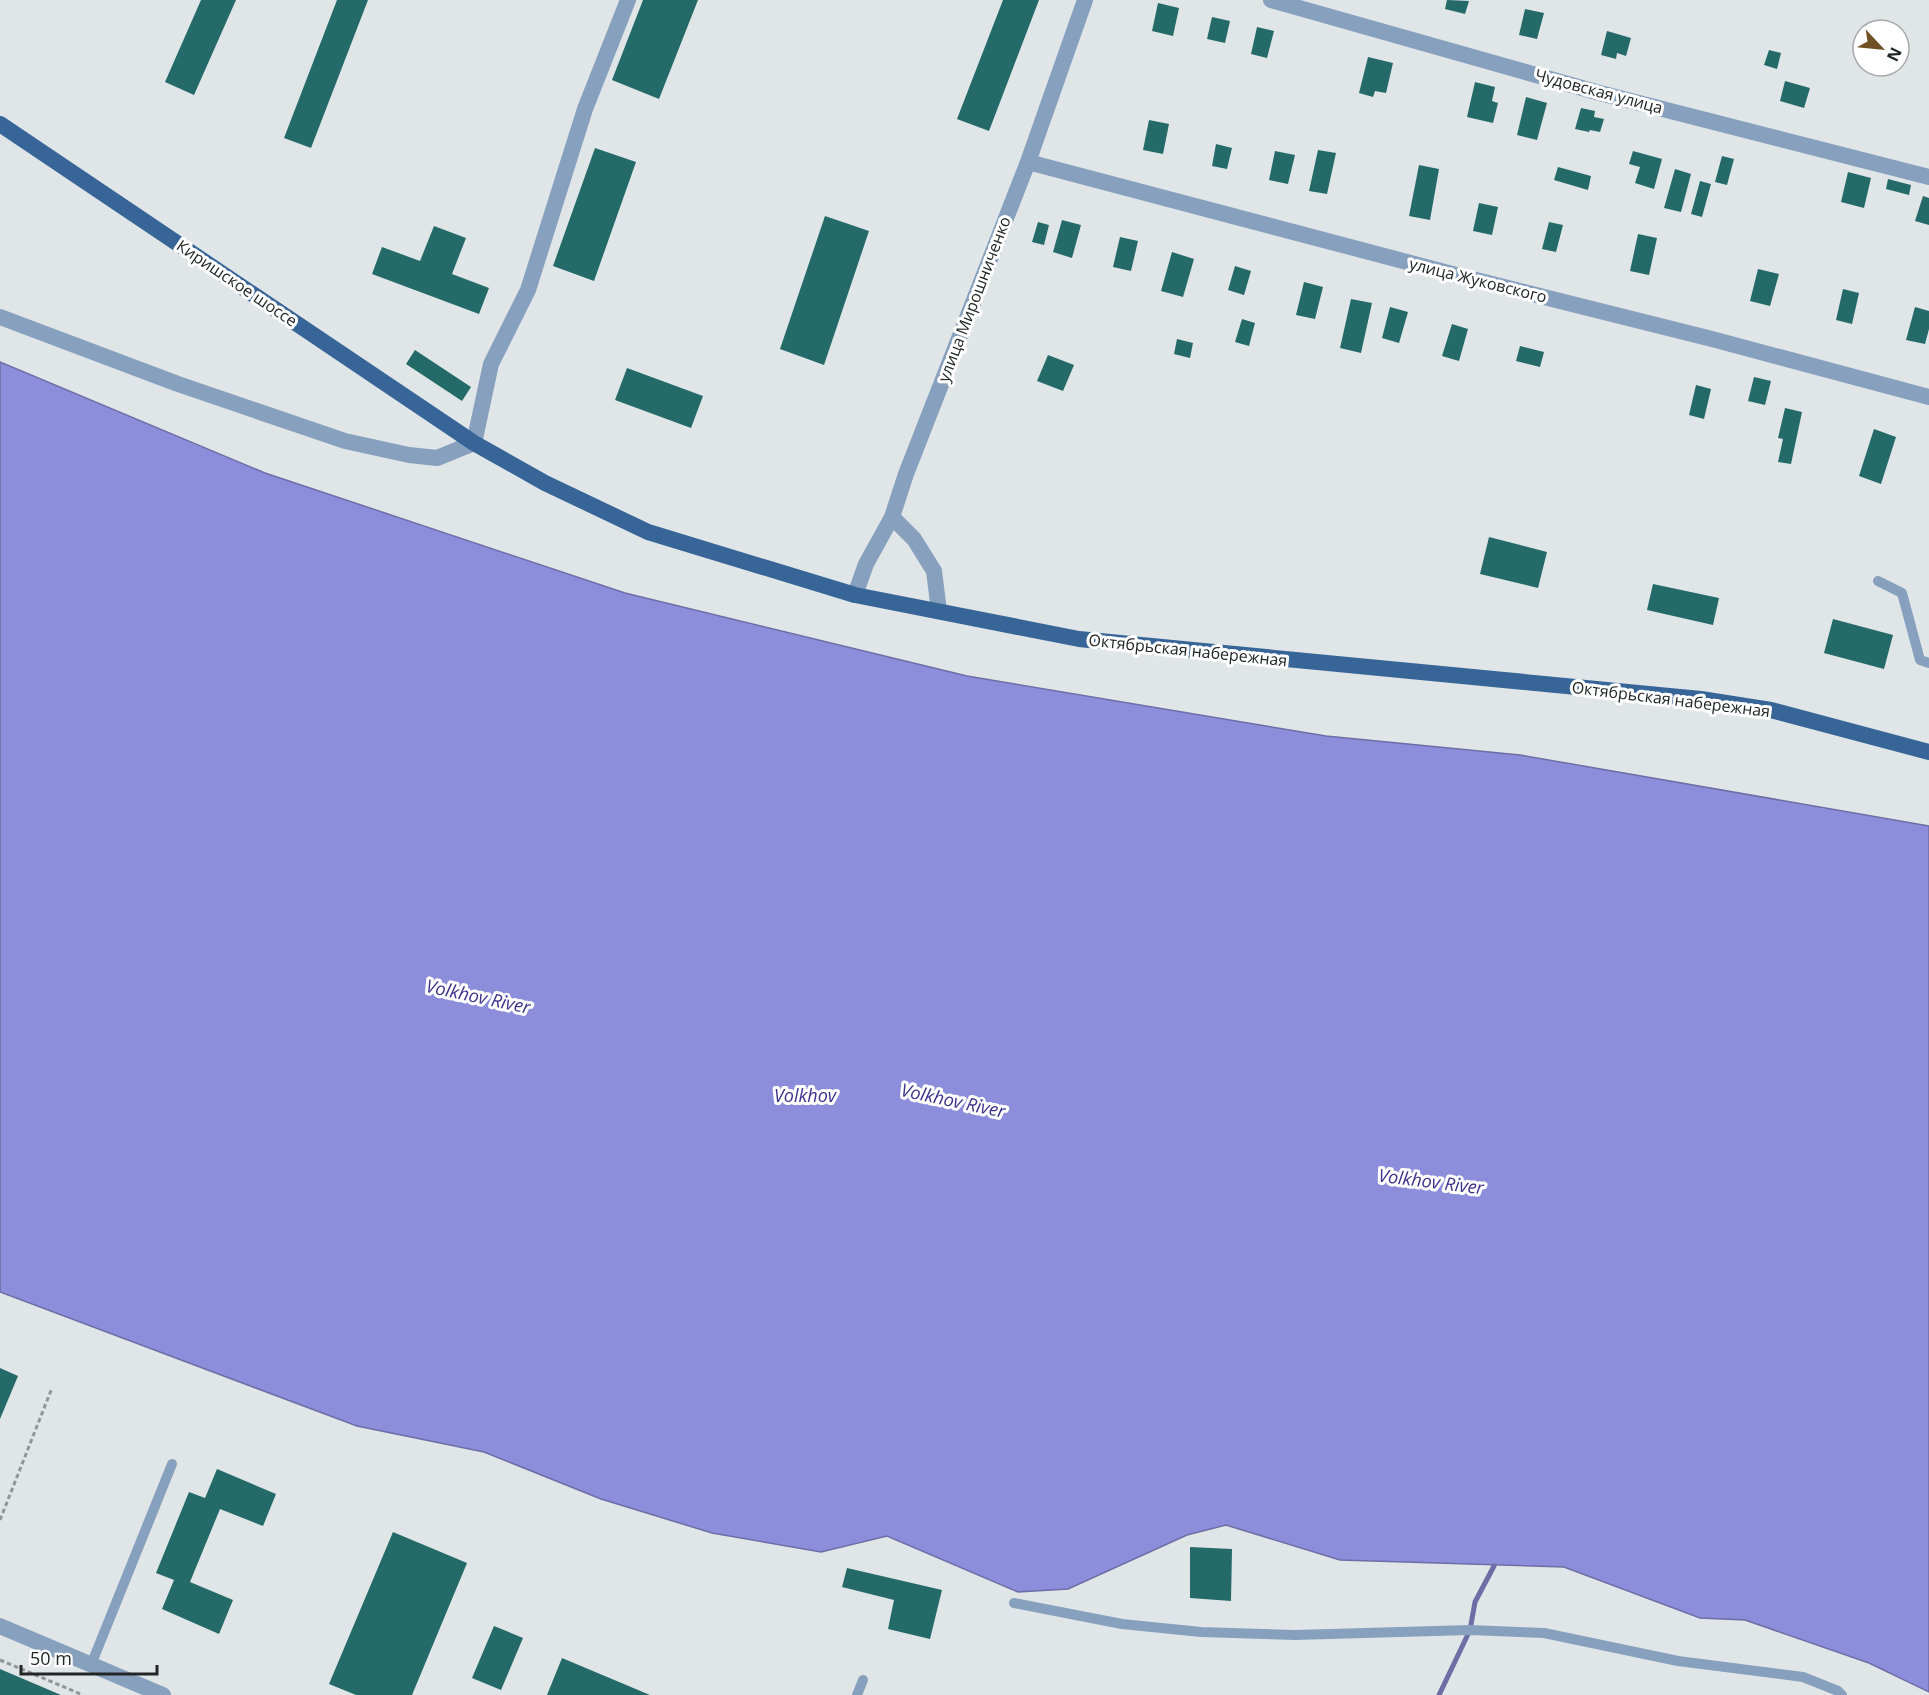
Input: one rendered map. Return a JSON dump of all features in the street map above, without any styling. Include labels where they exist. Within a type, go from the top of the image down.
[{"type":"main road","name":"Киришское шоссе","points":[[0,124],[474,443]]},
{"type":"main road","name":"Октябрьская набережная","points":[[474,443],[545,483],[648,532],[855,595],[1079,639],[1701,699],[1771,710],[1928,747]]},
{"type":"street","points":[[0,317],[178,384],[345,441],[409,455],[437,458],[474,443],[491,364],[528,290],[585,109],[628,0]]},
{"type":"street","name":"улица Мирошниченко","points":[[855,595],[866,564],[892,517],[906,474],[1028,162],[1085,0]]},
{"type":"street","name":"Чудовская улица","points":[[1271,0],[1596,92],[1929,177]]},
{"type":"street","name":"улица Жуковского","points":[[1028,162],[1929,397]]},
{"type":"street","points":[[892,517],[914,539],[934,571],[939,611]]},
{"type":"street","points":[[0,1626],[163,1695]]},
{"type":"lane","points":[[1878,581],[1902,593],[1920,660],[1929,663]]},
{"type":"lane","points":[[92,1665],[172,1464]]},
{"type":"lane","points":[[1014,1603],[1122,1624],[1201,1632],[1295,1635],[1470,1630],[1544,1633],[1678,1661],[1803,1677],[1838,1691],[1842,1695]]},
{"type":"lane","points":[[857,1695],[863,1680]]},
{"type":"path","points":[[0,1520],[52,1388]]},
{"type":"path","points":[[0,1660],[83,1695]]},
{"type":"water","name":"Volkhov","points":[[0,362],[265,473],[625,593],[967,676],[1326,736],[1520,755],[1929,826],[1929,1692],[1869,1663],[1745,1620],[1700,1618],[1564,1567],[1340,1560],[1226,1525],[1187,1535],[1068,1589],[1018,1592],[887,1536],[821,1552],[712,1533],[601,1499],[484,1452],[357,1426],[0,1292]]},
{"type":"building","points":[[201,0],[236,0],[194,95],[165,82]]},
{"type":"building","points":[[337,0],[368,0],[311,148],[284,138]]},
{"type":"building","points":[[643,0],[698,0],[659,99],[612,80]]},
{"type":"building","points":[[1003,0],[1039,0],[989,131],[957,119]]},
{"type":"building","points":[[1447,0],[1469,1],[1465,14],[1445,9]]},
{"type":"building","points":[[1158,3],[1179,8],[1173,36],[1152,31]]},
{"type":"building","points":[[1525,9],[1544,13],[1537,39],[1519,35]]},
{"type":"building","points":[[1212,17],[1230,21],[1225,43],[1207,39]]},
{"type":"building","points":[[1257,27],[1274,31],[1267,58],[1251,54]]},
{"type":"building","points":[[1607,31],[1631,38],[1626,56],[1617,53],[1616,59],[1601,55]]},
{"type":"building","points":[[1769,50],[1781,53],[1777,69],[1764,65]]},
{"type":"building","points":[[1368,57],[1393,63],[1386,93],[1375,91],[1373,97],[1359,93]]},
{"type":"building","points":[[1785,81],[1810,88],[1804,108],[1780,101]]},
{"type":"building","points":[[1475,82],[1495,87],[1492,101],[1498,103],[1493,123],[1467,117]]},
{"type":"building","points":[[1526,97],[1547,103],[1537,140],[1517,135]]},
{"type":"building","points":[[1581,108],[1595,111],[1594,117],[1604,119],[1600,132],[1575,129]]},
{"type":"building","points":[[1149,120],[1169,124],[1163,154],[1143,150]]},
{"type":"building","points":[[1216,144],[1232,148],[1227,169],[1212,166]]},
{"type":"building","points":[[595,148],[636,162],[594,281],[553,266]]},
{"type":"building","points":[[1318,150],[1336,153],[1327,194],[1309,191]]},
{"type":"building","points":[[1275,151],[1295,155],[1288,184],[1269,180]]},
{"type":"building","points":[[1633,151],[1662,159],[1654,189],[1635,183],[1640,167],[1629,164]]},
{"type":"building","points":[[1722,156],[1734,159],[1727,185],[1715,182]]},
{"type":"building","points":[[1419,165],[1439,169],[1430,220],[1409,216]]},
{"type":"building","points":[[1558,167],[1591,176],[1588,190],[1554,180]]},
{"type":"building","points":[[1675,169],[1691,174],[1681,212],[1664,208]]},
{"type":"building","points":[[1848,172],[1871,178],[1864,208],[1841,202]]},
{"type":"building","points":[[1888,179],[1911,185],[1909,195],[1886,189]]},
{"type":"building","points":[[1700,181],[1711,184],[1702,217],[1691,214]]},
{"type":"building","points":[[1923,196],[1929,198],[1929,225],[1915,221]]},
{"type":"building","points":[[1479,203],[1498,207],[1492,235],[1473,231]]},
{"type":"building","points":[[825,216],[869,231],[824,365],[780,349]]},
{"type":"building","points":[[1062,220],[1081,225],[1072,258],[1053,252]]},
{"type":"building","points":[[1038,222],[1049,225],[1044,245],[1032,242]]},
{"type":"building","points":[[1549,222],[1563,225],[1556,252],[1542,249]]},
{"type":"building","points":[[434,226],[466,238],[452,274],[489,288],[479,314],[372,274],[382,247],[420,261]]},
{"type":"building","points":[[1638,234],[1657,238],[1649,275],[1630,271]]},
{"type":"building","points":[[1120,237],[1138,241],[1131,271],[1113,267]]},
{"type":"building","points":[[1172,252],[1194,259],[1183,297],[1161,291]]},
{"type":"building","points":[[1235,266],[1251,271],[1244,295],[1228,290]]},
{"type":"building","points":[[1758,269],[1779,274],[1770,306],[1750,301]]},
{"type":"building","points":[[1304,282],[1323,287],[1315,319],[1296,315]]},
{"type":"building","points":[[1843,289],[1859,293],[1852,324],[1836,320]]},
{"type":"building","points":[[1351,299],[1372,303],[1361,353],[1340,348]]},
{"type":"building","points":[[1390,307],[1408,312],[1399,343],[1382,338]]},
{"type":"building","points":[[1915,307],[1929,311],[1929,329],[1925,344],[1906,340]]},
{"type":"building","points":[[1242,319],[1255,323],[1249,346],[1235,342]]},
{"type":"building","points":[[1452,324],[1468,329],[1459,361],[1442,356]]},
{"type":"building","points":[[1177,339],[1193,343],[1190,358],[1174,354]]},
{"type":"building","points":[[1520,346],[1544,352],[1540,367],[1516,361]]},
{"type":"building","points":[[415,350],[471,387],[462,401],[406,364]]},
{"type":"building","points":[[1048,355],[1074,365],[1063,391],[1037,381]]},
{"type":"building","points":[[627,368],[703,396],[691,428],[615,400]]},
{"type":"building","points":[[1754,377],[1771,381],[1765,405],[1748,401]]},
{"type":"building","points":[[1696,385],[1711,389],[1704,419],[1689,415]]},
{"type":"building","points":[[1785,408],[1802,412],[1791,464],[1778,462],[1783,439],[1778,438]]},
{"type":"building","points":[[1874,429],[1896,437],[1881,484],[1859,476]]},
{"type":"building","points":[[1489,537],[1547,552],[1538,588],[1480,574]]},
{"type":"building","points":[[1653,584],[1719,598],[1713,625],[1647,610]]},
{"type":"building","points":[[1833,619],[1893,635],[1884,669],[1824,653]]},
{"type":"building","points":[[0,1368],[18,1376],[0,1419]]},
{"type":"building","points":[[217,1469],[276,1494],[263,1526],[220,1509],[190,1582],[233,1600],[219,1634],[162,1609],[174,1580],[156,1573],[189,1492],[205,1498]]},
{"type":"building","points":[[393,1532],[467,1563],[412,1695],[356,1695],[329,1684]]},
{"type":"building","points":[[1190,1547],[1232,1549],[1231,1601],[1190,1598]]},
{"type":"building","points":[[847,1568],[942,1590],[930,1639],[888,1629],[894,1600],[842,1587]]},
{"type":"building","points":[[494,1626],[523,1638],[501,1690],[472,1678]]},
{"type":"building","points":[[562,1658],[650,1695],[547,1695]]},
{"type":"building","points":[[0,1669],[61,1695],[0,1695]]},
{"type":"waterway","points":[[1439,1695],[1470,1630],[1475,1602],[1494,1566]]},
{"type":"water label","name":"Volkhov River","points":[[478,997]]},
{"type":"water label","name":"Volkhov River","points":[[953,1101]]},
{"type":"water label","name":"Volkhov River","points":[[1431,1182]]}]
